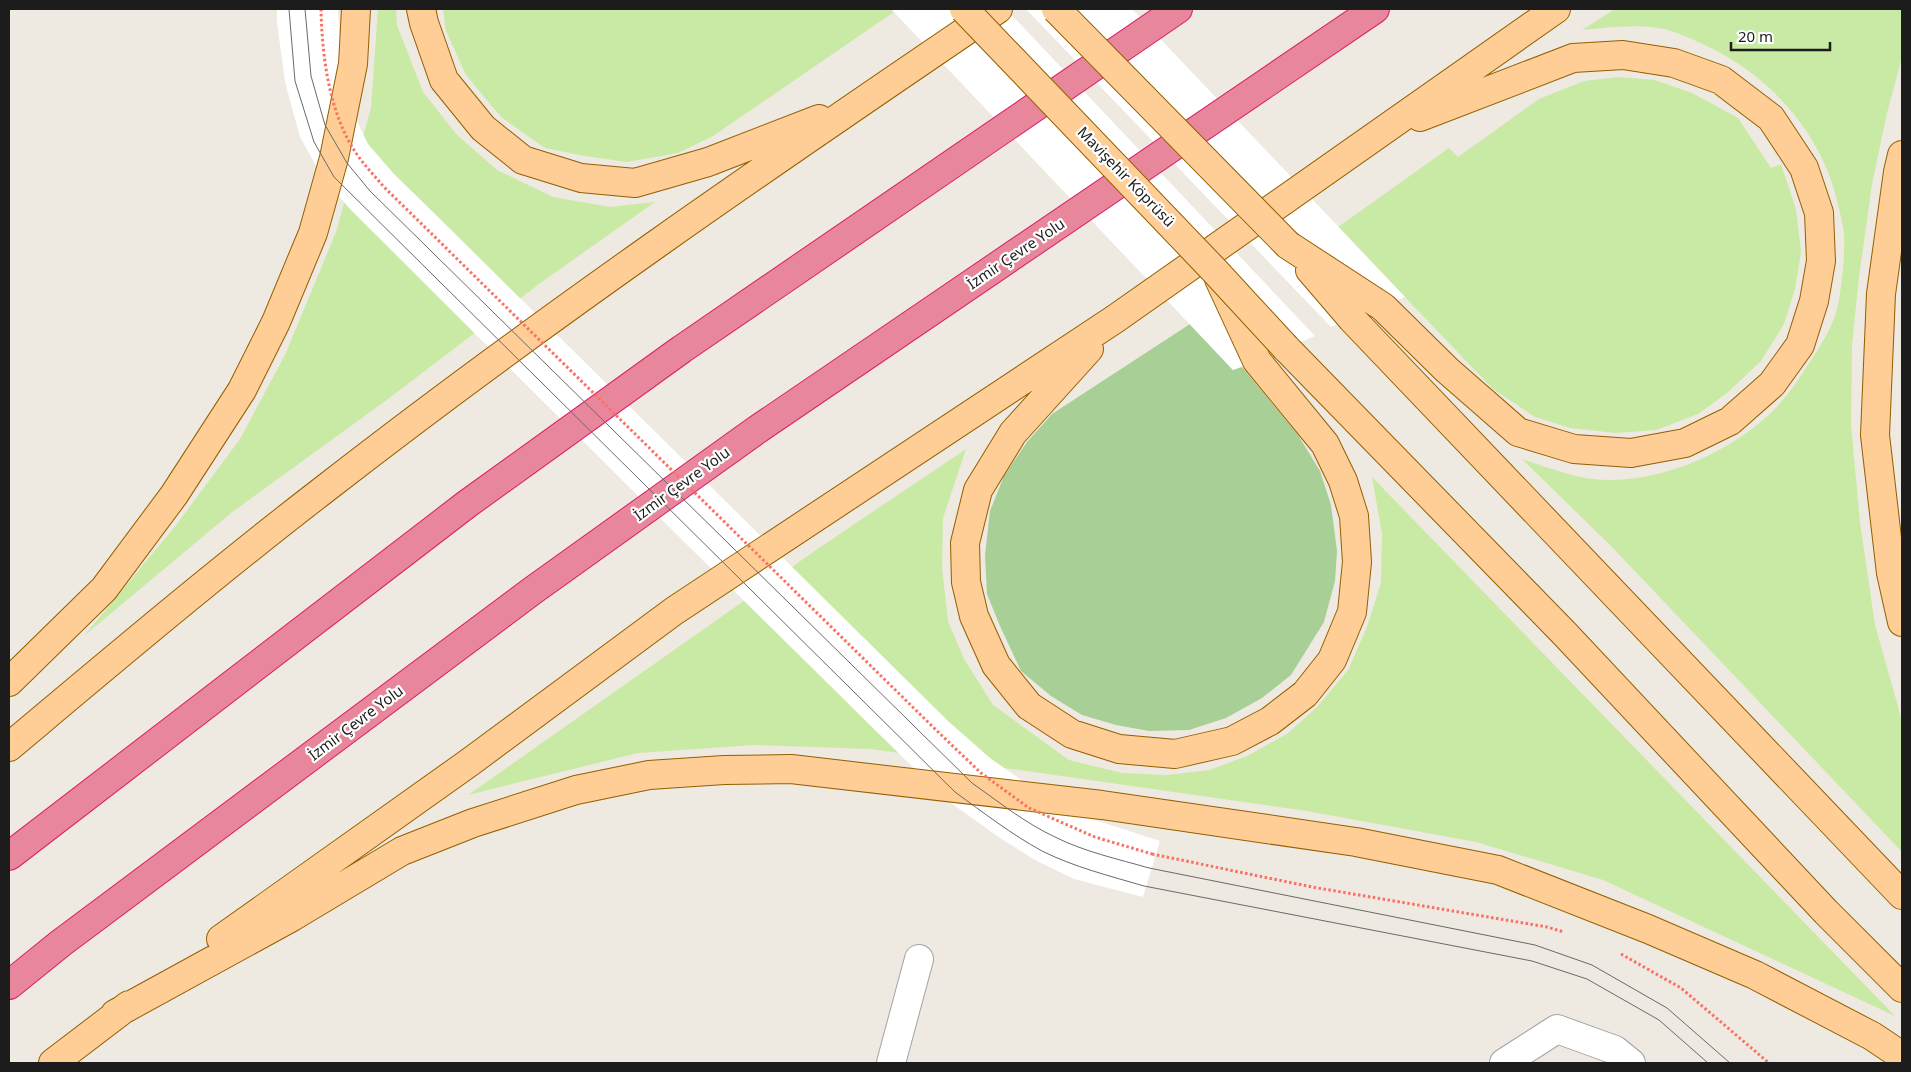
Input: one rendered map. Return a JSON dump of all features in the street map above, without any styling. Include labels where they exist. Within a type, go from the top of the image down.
[{"type":"highway","points":[[9,856],[466,504],[682,349],[1178,9]]},
{"type":"highway","name":"İzmir Çevre Yolu","points":[[9,985],[61,943],[516,603],[734,447],[1375,9]]},
{"type":"main road","points":[[9,682],[104,589],[174,495],[242,390],[276,322],[313,234],[334,158],[353,64],[356,9]]},
{"type":"main road","points":[[422,9],[424,23],[444,80],[482,128],[523,160],[581,178],[635,183],[708,162],[862,102]]},
{"type":"main road","name":"Mavişehir Köprüsü","points":[[964,9],[1214,270],[1286,348],[1564,633],[1826,912],[1902,988]]},
{"type":"main road","points":[[9,747],[160,621],[326,488],[497,359],[687,223],[998,9]]},
{"type":"main road","points":[[1056,9],[1288,245],[1352,318],[1902,895]]},
{"type":"main road","points":[[53,1063],[116,1014],[470,762],[674,611],[1115,320],[1556,9]]},
{"type":"main road","points":[[1288,245],[1383,307],[1447,370],[1518,432],[1574,449],[1631,453],[1685,443],[1730,422],[1772,384],[1800,345],[1814,301],[1821,261],[1819,213],[1804,168],[1772,118],[1721,80],[1674,63],[1623,55],[1573,58],[1378,133]]},
{"type":"main road","points":[[1902,155],[1881,294],[1875,434],[1891,573],[1902,622]]},
{"type":"main road","points":[[1115,320],[1014,433],[978,490],[965,543],[966,582],[974,616],[996,665],[1029,706],[1072,734],[1119,749],[1175,754],[1232,741],[1270,721],[1305,694],[1332,660],[1352,612],[1357,562],[1354,516],[1343,481],[1325,444],[1257,360],[1214,270]]},
{"type":"main road","points":[[116,1014],[292,917],[402,851],[473,823],[576,790],[649,775],[724,770],[791,769],[1111,806],[1356,842],[1498,870],[1639,925],[1755,975],[1872,1036],[1902,1056]]},
{"type":"lane","points":[[891,1063],[918,959]]},
{"type":"lane","points":[[1504,1063],[1557,1029],[1615,1050],[1631,1063]]},
{"type":"path","points":[[321,9],[326,74],[339,118],[355,153],[383,186],[934,730],[981,773],[1029,808],[1096,836],[1152,854],[1312,887],[1547,927],[1565,932]]},
{"type":"path","points":[[1617,951],[1681,988],[1768,1063]]},
{"type":"green space","points":[[378,9],[396,9],[397,25],[423,92],[457,135],[497,170],[553,197],[610,207],[655,202],[543,281],[388,399],[231,513],[84,636],[177,524],[240,439],[285,355],[336,232],[371,108]]},
{"type":"green space","points":[[443,9],[891,9],[894,12],[713,136],[678,153],[627,162],[545,148],[501,117],[466,75],[446,31]]},
{"type":"green space","points":[[1615,9],[1902,9],[1902,57],[1887,113],[1872,184],[1859,277],[1852,345],[1851,425],[1860,522],[1875,625],[1902,721],[1902,852],[1612,547],[1522,459],[1575,476],[1608,480],[1631,479],[1653,475],[1675,469],[1717,451],[1737,440],[1772,412],[1783,400],[1823,342],[1838,305],[1842,279],[1844,234],[1832,183],[1810,136],[1777,95],[1736,62],[1713,49],[1665,29],[1639,26],[1582,30]]},
{"type":"green space","points":[[1618,77],[1655,80],[1692,93],[1738,118],[1771,168],[1781,164],[1796,209],[1801,252],[1795,289],[1784,324],[1761,361],[1727,393],[1698,414],[1656,430],[1616,433],[1570,428],[1535,417],[1493,389],[1338,227],[1449,148],[1458,157],[1539,99],[1584,81]]},
{"type":"green space","points":[[1190,324],[1233,370],[1242,367],[1298,435],[1320,471],[1331,505],[1337,551],[1335,581],[1324,622],[1291,675],[1262,698],[1226,718],[1189,730],[1149,731],[1116,725],[1082,715],[1051,696],[1021,671],[987,594],[985,555],[990,511],[1004,476],[1027,442],[1052,414]]},
{"type":"green space","points":[[966,449],[943,518],[942,568],[948,621],[964,659],[993,705],[1069,760],[1122,773],[1167,775],[1210,770],[1247,756],[1287,734],[1318,706],[1348,670],[1367,627],[1381,583],[1382,534],[1372,477],[1895,1016],[1603,880],[1476,842],[1307,811],[871,749],[754,745],[638,753],[468,795],[819,548]]},
{"type":"pier","points":[[277,9],[338,9],[341,68],[353,113],[368,144],[393,173],[948,721],[990,758],[1038,792],[1095,820],[1160,841],[1143,897],[1074,879],[1035,860],[1000,838],[944,798],[349,208],[321,175],[300,137],[285,82],[277,23]]},
{"type":"pier","points":[[891,9],[1006,9],[1315,336],[1233,370]]},
{"type":"pier","points":[[1026,9],[1132,9],[1405,297],[1331,327]]},
{"type":"tram line","points":[[289,9],[295,81],[314,142],[334,177],[955,792],[1008,830],[1042,851],[1105,875],[1144,886],[1532,961],[1587,979],[1659,1020],[1708,1063]]},
{"type":"tram line","points":[[305,9],[311,76],[325,125],[347,163],[370,191],[972,783],[1033,825],[1066,842],[1102,855],[1149,868],[1535,945],[1592,965],[1667,1008],[1730,1063]]}]
